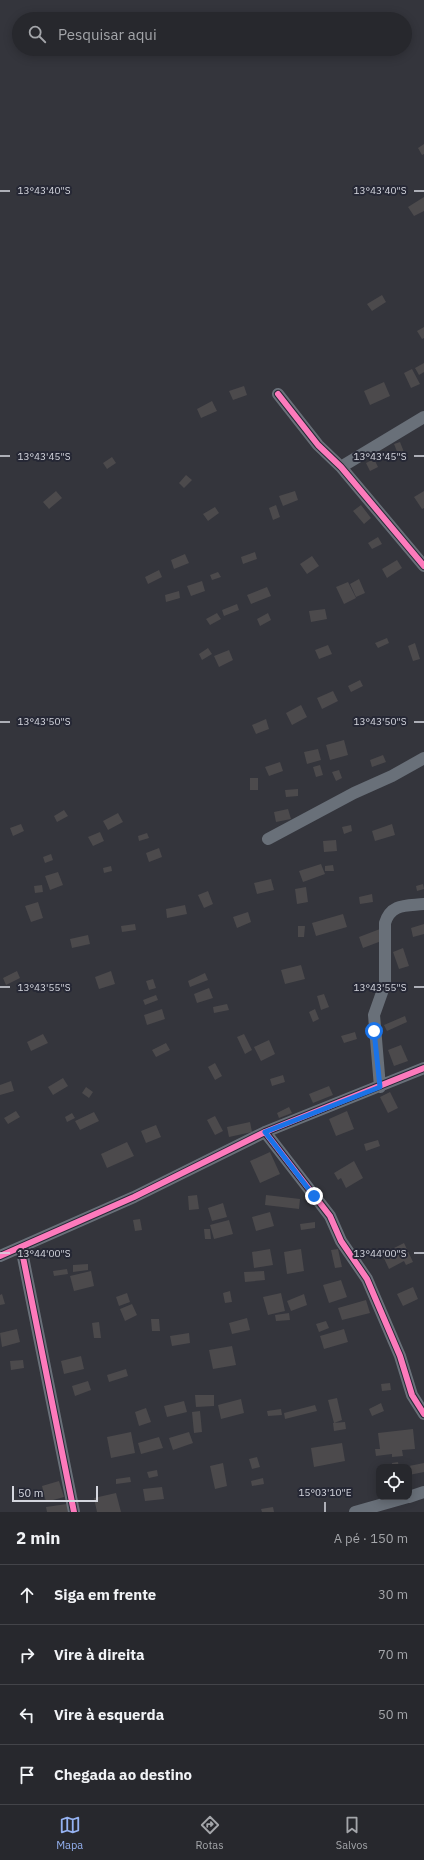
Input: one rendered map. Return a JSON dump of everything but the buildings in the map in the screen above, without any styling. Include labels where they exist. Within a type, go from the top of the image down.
[{"type":"street","points":[[278,394],[318,445],[340,467],[424,566]]},
{"type":"street","points":[[340,467],[424,417]]},
{"type":"street","points":[[268,839],[354,793],[392,776],[424,758]]},
{"type":"street","points":[[380,1087],[374,1015],[385,984],[385,923],[388,915],[395,907],[424,904]]},
{"type":"street","points":[[0,1256],[134,1198],[265,1132],[424,1068]]},
{"type":"street","points":[[265,1132],[330,1216],[341,1241],[366,1279],[400,1356],[412,1395],[424,1414]]},
{"type":"street","points":[[21,1247],[74,1512]]},
{"type":"street","points":[[412,1496],[424,1492]]},
{"type":"street","points":[[356,1512],[398,1500]]},
{"type":"cycle path","points":[[278,394],[318,445],[341,467],[424,566]]},
{"type":"cycle path","points":[[0,1256],[134,1197],[265,1132],[424,1068]]},
{"type":"cycle path","points":[[265,1132],[330,1216],[341,1241],[367,1279],[400,1356],[412,1395],[424,1414]]},
{"type":"cycle path","points":[[21,1247],[74,1512]]},
{"type":"route","points":[[314,1196],[265,1132],[380,1087],[374,1031]]}]
